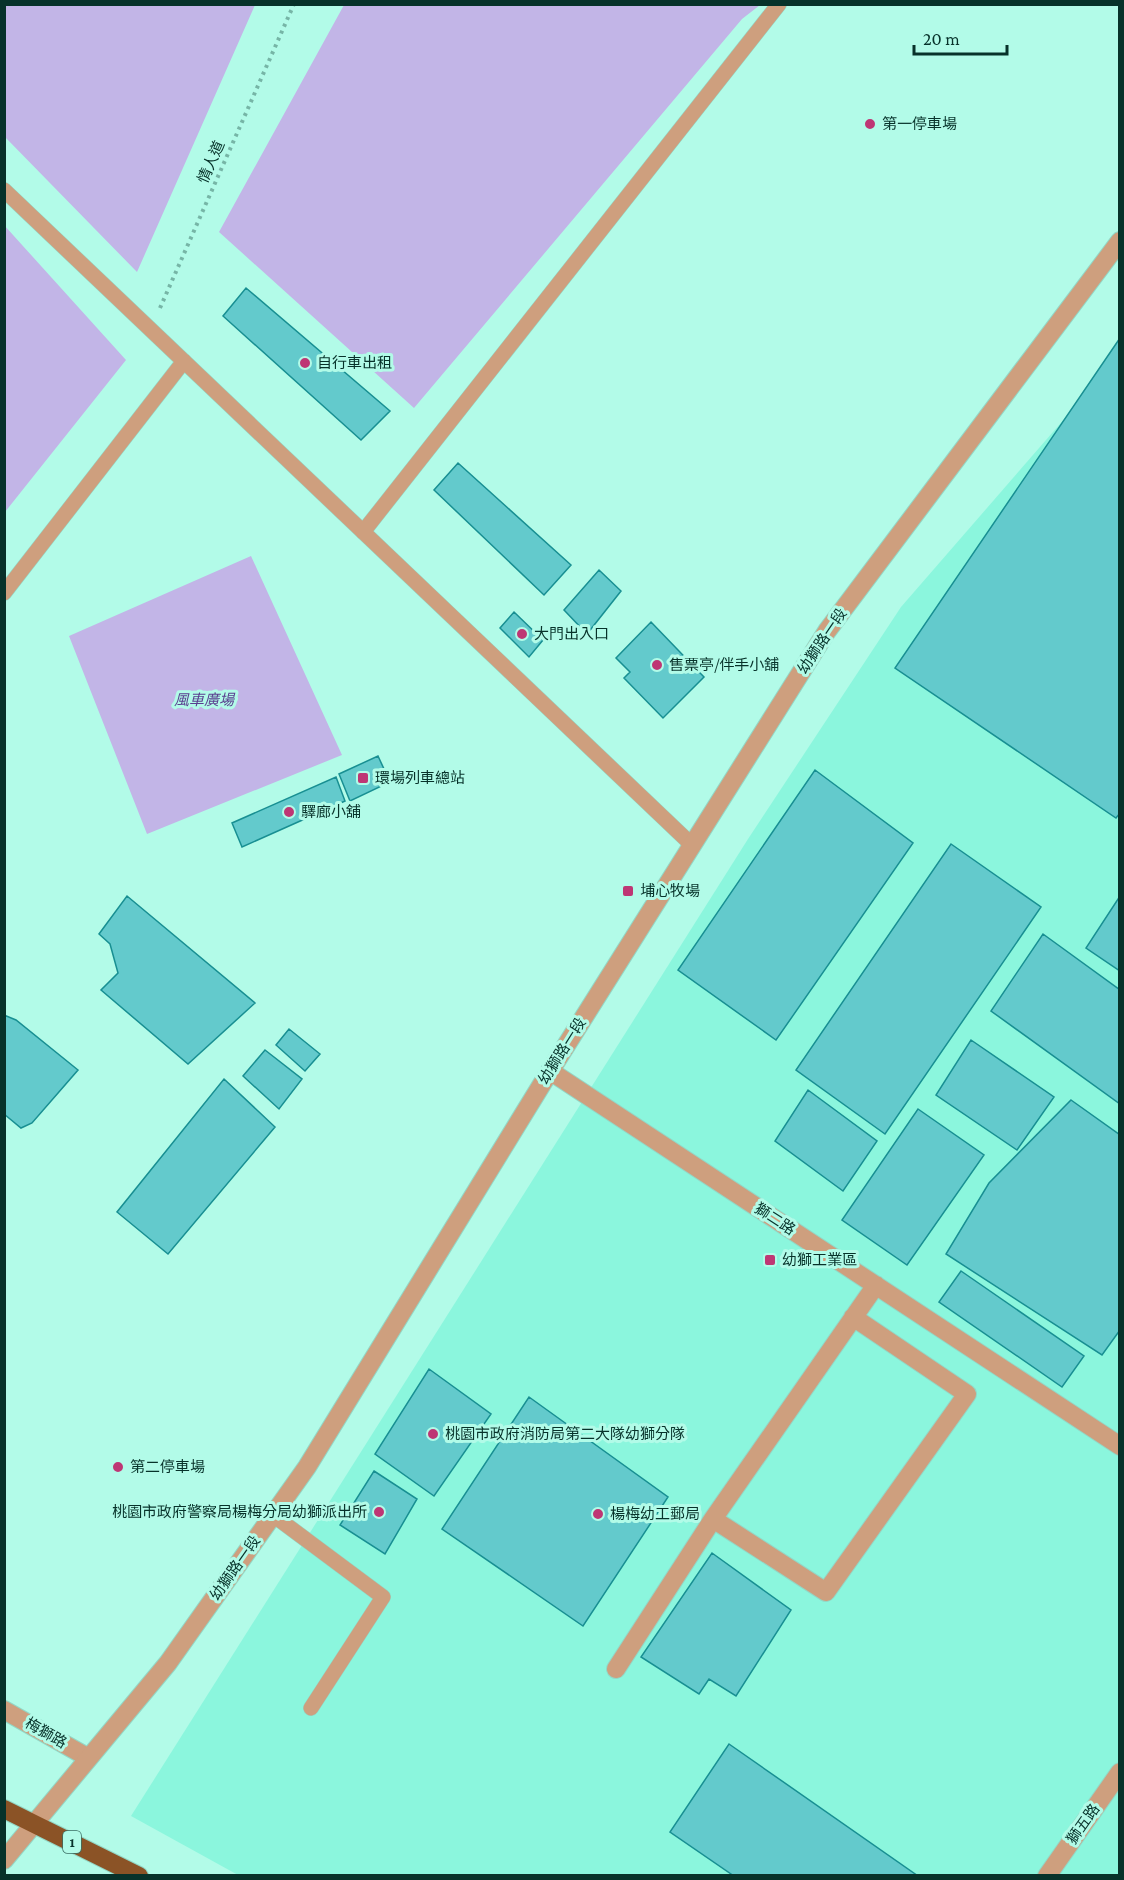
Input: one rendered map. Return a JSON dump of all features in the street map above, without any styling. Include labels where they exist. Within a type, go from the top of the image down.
[{"type":"highway","name":"1","points":[[4,1809],[140,1875]]},
{"type":"street","name":"幼獅路一段","points":[[4,1860],[87,1757],[168,1663],[273,1515],[313,1456],[550,1071],[827,631],[1119,241]]},
{"type":"street","name":"獅二路","points":[[550,1071],[1118,1442]]},
{"type":"street","points":[[616,1668],[713,1520],[876,1285]]},
{"type":"street","points":[[713,1520],[826,1592],[967,1394],[853,1317]]},
{"type":"street","name":"梅獅路","points":[[4,1710],[87,1757]]},
{"type":"street","name":"獅五路","points":[[1047,1875],[1119,1773]]},
{"type":"lane","points":[[363,532],[779,4]]},
{"type":"lane","points":[[4,190],[692,845]]},
{"type":"lane","points":[[4,593],[184,361]]},
{"type":"lane","points":[[273,1515],[383,1597],[311,1708]]},
{"type":"path","name":"情人道","points":[[150,330],[294,4]]},
{"type":"shaded area","points":[[1119,356],[1119,1875],[238,1875],[131,1816],[748,839],[901,607]]},
{"type":"green space","points":[[4,5],[255,5],[137,272],[5,137]]},
{"type":"green space","points":[[344,5],[760,5],[742,19],[414,408],[219,232]]},
{"type":"green space","points":[[4,225],[126,360],[5,512],[4,512]]},
{"type":"green space","name":"風車廣場","points":[[251,556],[342,755],[147,834],[69,636]]},
{"type":"building","name":"自行車出租","points":[[246,288],[390,411],[361,440],[223,316]]},
{"type":"building","points":[[1120,338],[1120,813],[1116,818],[895,668]]},
{"type":"building","points":[[458,463],[571,565],[544,595],[434,490]]},
{"type":"building","points":[[599,570],[621,591],[587,634],[564,610]]},
{"type":"building","name":"大門出入口","points":[[514,612],[543,640],[529,657],[500,628]]},
{"type":"building","name":"售票亭/伴手小舖","points":[[651,622],[704,677],[663,718],[624,678],[630,672],[616,658]]},
{"type":"building","points":[[378,756],[390,782],[350,801],[339,774]]},
{"type":"building","points":[[815,770],[913,843],[776,1040],[678,970]]},
{"type":"building","name":"驛廊小舖","points":[[336,777],[345,801],[242,847],[232,823]]},
{"type":"building","points":[[951,844],[1041,907],[885,1134],[796,1070]]},
{"type":"building","points":[[127,896],[255,1003],[188,1064],[101,990],[118,973],[110,944],[99,934]]},
{"type":"building","points":[[1120,896],[1120,971],[1086,948]]},
{"type":"building","points":[[1043,934],[1120,990],[1120,1104],[991,1011]]},
{"type":"building","points":[[4,1015],[16,1020],[78,1070],[32,1123],[21,1128],[4,1114]]},
{"type":"building","points":[[289,1029],[320,1054],[305,1071],[276,1045]]},
{"type":"building","points":[[971,1040],[1054,1097],[1017,1150],[936,1095]]},
{"type":"building","points":[[265,1050],[302,1079],[279,1109],[243,1076]]},
{"type":"building","points":[[224,1079],[275,1127],[168,1254],[117,1212]]},
{"type":"building","points":[[808,1090],[877,1141],[843,1191],[775,1141]]},
{"type":"building","points":[[1071,1100],[1120,1135],[1120,1330],[1102,1355],[946,1254],[989,1183]]},
{"type":"building","points":[[918,1109],[984,1155],[907,1265],[842,1220]]},
{"type":"building","points":[[961,1271],[1084,1356],[1062,1387],[939,1302]]},
{"type":"building","name":"桃園市政府消防局第二大隊幼獅分隊","points":[[429,1369],[491,1414],[434,1496],[375,1454]]},
{"type":"building","points":[[529,1397],[668,1497],[583,1626],[442,1529]]},
{"type":"building","name":"桃園市政府警察局楊梅分局幼獅派出所","points":[[374,1471],[417,1499],[385,1554],[340,1525]]},
{"type":"building","points":[[712,1553],[791,1610],[736,1696],[709,1679],[699,1694],[641,1657]]},
{"type":"building","points":[[729,1744],[918,1876],[734,1876],[670,1832]]},
{"type":"place","name":"第一停車場","points":[[870,124]]},
{"type":"place","name":"自行車出租","points":[[305,363]]},
{"type":"place","name":"大門出入口","points":[[522,634]]},
{"type":"place","name":"售票亭/伴手小舖","points":[[657,665]]},
{"type":"place","name":"環場列車總站","points":[[363,778]]},
{"type":"place","name":"驛廊小舖","points":[[289,812]]},
{"type":"place","name":"埔心牧場","points":[[628,891]]},
{"type":"place","name":"幼獅工業區","points":[[770,1260]]},
{"type":"place","name":"桃園市政府消防局第二大隊幼獅分隊","points":[[433,1434]]},
{"type":"place","name":"第二停車場","points":[[118,1467]]},
{"type":"place","name":"桃園市政府警察局楊梅分局幼獅派出所","points":[[379,1512]]},
{"type":"place","name":"楊梅幼工郵局","points":[[598,1514]]}]
